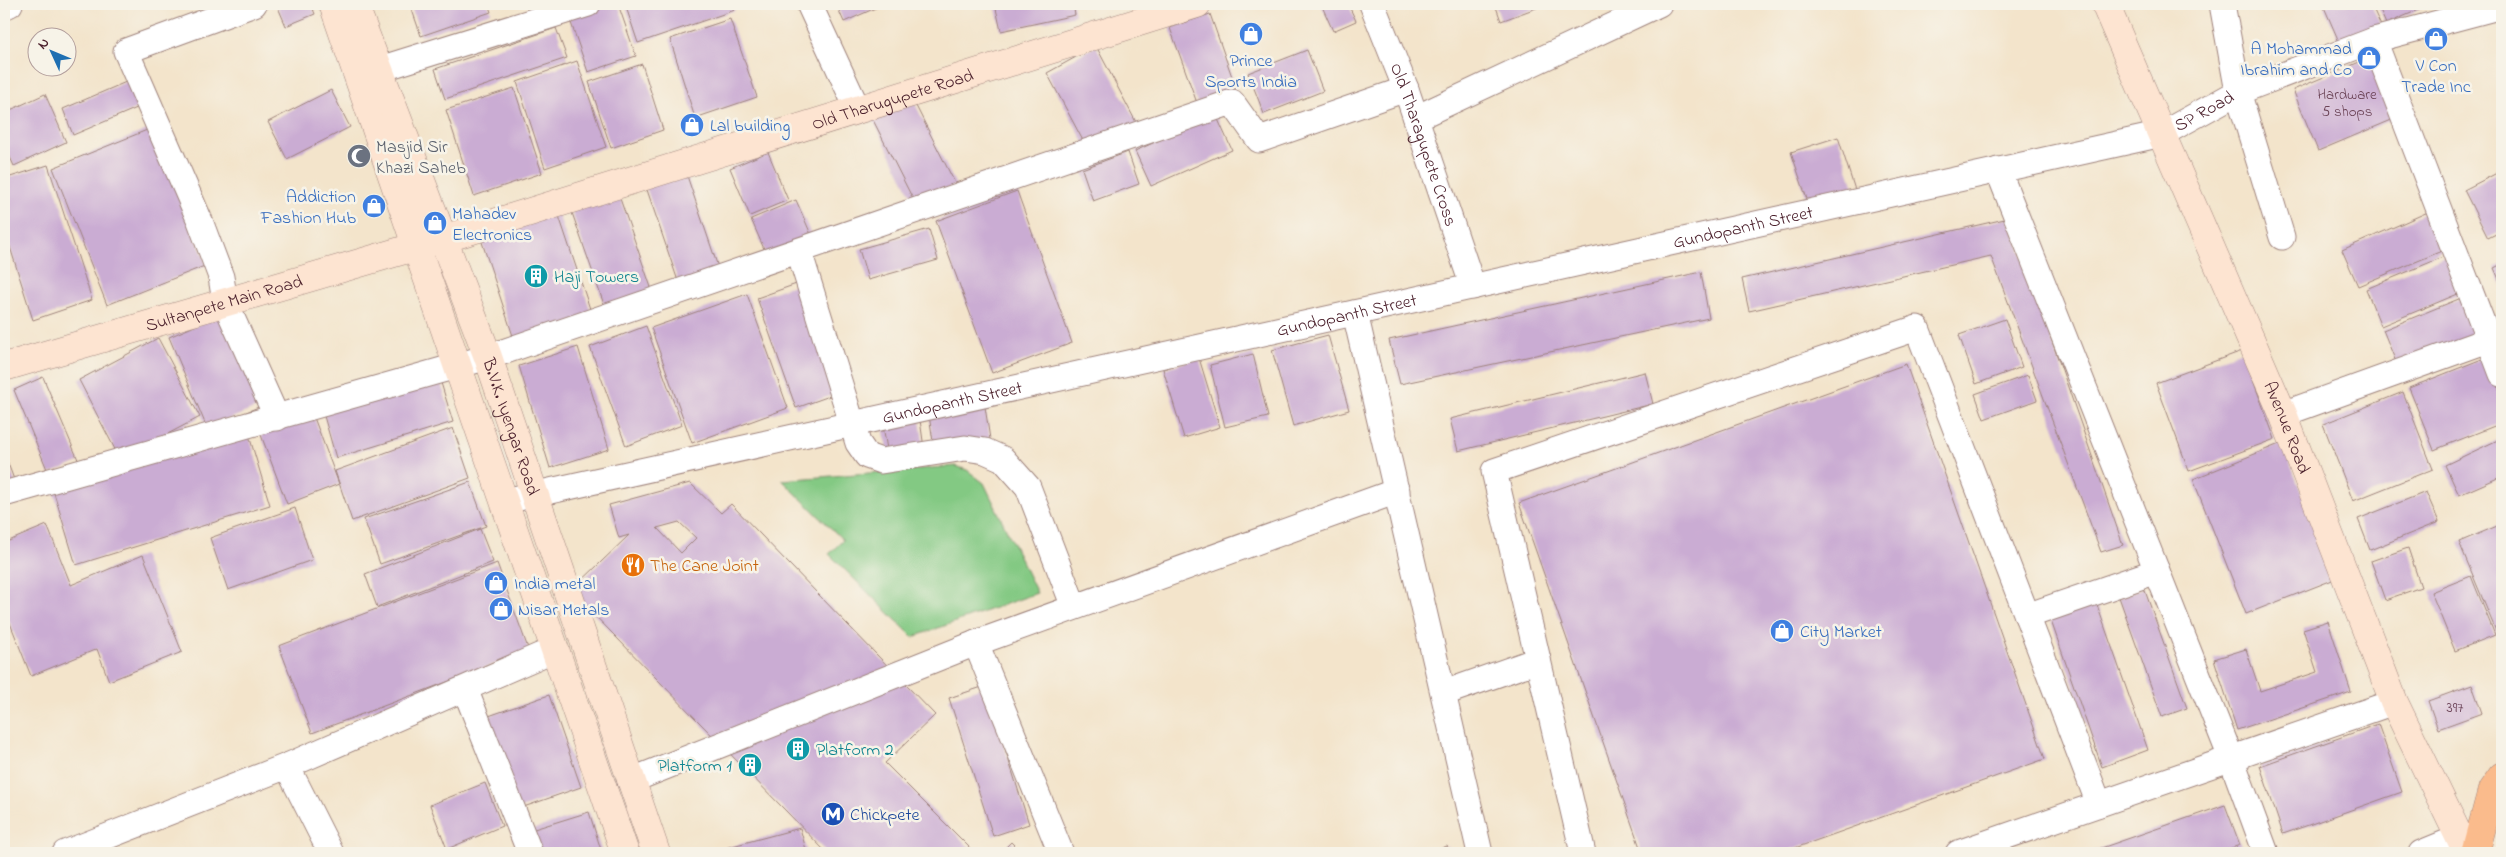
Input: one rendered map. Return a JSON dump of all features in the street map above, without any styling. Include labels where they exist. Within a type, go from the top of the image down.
[{"type":"main road","points":[[2467,848],[2492,790],[2502,776]]},
{"type":"street","points":[[4,7],[10,4]]},
{"type":"street","points":[[254,4],[126,51],[200,221],[221,277],[225,302],[277,418]]},
{"type":"street","name":"B.V.K. Iyengar Road","points":[[333,4],[459,365],[625,853]]},
{"type":"street","name":"B.V.K. Iyengar Road","points":[[354,4],[488,357],[630,781],[656,853]]},
{"type":"street","points":[[380,69],[588,4]]},
{"type":"street","points":[[809,4],[858,110]]},
{"type":"street","name":"Old Tharugupete Road","points":[[443,238],[1197,4]]},
{"type":"street","name":"Old Tharagupete Cross","points":[[1372,4],[1416,118],[1473,287]]},
{"type":"street","points":[[1416,118],[1659,4]]},
{"type":"street","name":"Avenue Road","points":[[2105,4],[2283,414],[2394,702],[2467,848]]},
{"type":"street","points":[[2222,4],[2238,92],[2282,237]]},
{"type":"street","name":"SP Road","points":[[2162,134],[2238,92],[2374,40],[2502,6]]},
{"type":"street","points":[[2374,40],[2496,338],[2502,374]]},
{"type":"street","points":[[4,494],[488,357],[1232,102],[1259,140],[1406,90]]},
{"type":"street","name":"Gundopanth Street","points":[[505,502],[2162,134]]},
{"type":"street","points":[[1998,170],[2231,758],[2266,853]]},
{"type":"street","name":"Sultanpete Main Road","points":[[4,367],[443,238]]},
{"type":"street","points":[[799,251],[858,443],[867,456],[881,461],[965,448],[985,451],[1003,459],[1028,486],[1074,607]]},
{"type":"street","points":[[1355,313],[1480,853]]},
{"type":"street","points":[[1583,853],[1494,471],[1917,328],[2099,804]]},
{"type":"street","points":[[2283,414],[2496,338]]},
{"type":"street","points":[[630,781],[976,642],[1396,491]]},
{"type":"street","points":[[2027,616],[2157,571]]},
{"type":"street","points":[[976,642],[1061,853]]},
{"type":"street","points":[[65,853],[287,766],[555,649]]},
{"type":"street","points":[[1444,693],[1538,660]]},
{"type":"street","points":[[465,689],[530,853]]},
{"type":"street","points":[[1958,853],[2394,702]]},
{"type":"street","points":[[287,766],[331,853]]},
{"type":"street","points":[[2421,853],[2467,848]]},
{"type":"green space","points":[[956,466],[967,470],[984,483],[1037,593],[913,637],[829,554],[843,540],[782,480]]},
{"type":"building","points":[[311,4],[315,14],[286,26],[277,5]]},
{"type":"building","points":[[410,4],[488,4],[491,12],[421,36]]},
{"type":"building","points":[[608,4],[618,4],[636,56],[588,72],[569,17]]},
{"type":"building","points":[[625,4],[733,4],[735,10],[638,43]]},
{"type":"building","points":[[836,4],[879,4],[880,6],[844,22]]},
{"type":"building","points":[[995,4],[1073,4],[1075,15],[1001,31]]},
{"type":"building","points":[[1321,4],[1348,4],[1356,21],[1333,31]]},
{"type":"building","points":[[1495,4],[1547,4],[1501,21]]},
{"type":"building","points":[[2332,4],[2371,4],[2381,26],[2340,44],[2324,7]]},
{"type":"building","points":[[2377,4],[2432,4],[2386,24]]},
{"type":"building","points":[[1210,14],[1236,88],[1197,103],[1170,28]]},
{"type":"building","points":[[730,19],[757,97],[695,118],[670,39]]},
{"type":"building","points":[[556,28],[567,58],[445,99],[435,69]]},
{"type":"building","points":[[1096,46],[1137,124],[1088,150],[1047,73]]},
{"type":"building","points":[[1307,50],[1323,91],[1264,114],[1248,73]]},
{"type":"building","points":[[2376,55],[2401,116],[2318,151],[2293,90]]},
{"type":"building","points":[[577,61],[606,147],[545,168],[517,82]]},
{"type":"building","points":[[642,64],[663,130],[611,148],[589,82]]},
{"type":"building","points":[[133,79],[144,105],[73,135],[63,109]]},
{"type":"building","points":[[514,88],[542,173],[474,196],[446,110]]},
{"type":"building","points":[[331,90],[350,127],[287,159],[268,122]]},
{"type":"building","points":[[45,94],[66,142],[14,166],[4,144],[4,113]]},
{"type":"building","points":[[913,100],[956,185],[916,205],[873,120]]},
{"type":"building","points":[[1216,115],[1232,150],[1151,186],[1135,151]]},
{"type":"building","points":[[152,128],[207,265],[107,305],[53,168]]},
{"type":"building","points":[[1838,137],[1855,190],[1809,205],[1791,152]]},
{"type":"building","points":[[768,152],[788,200],[750,216],[730,168]]},
{"type":"building","points":[[1128,152],[1139,184],[1093,201],[1082,169]]},
{"type":"building","points":[[48,165],[92,300],[33,320],[4,228],[4,179]]},
{"type":"building","points":[[684,167],[719,270],[679,284],[644,181]]},
{"type":"building","points":[[2497,173],[2502,183],[2502,231],[2488,238],[2464,190]]},
{"type":"building","points":[[617,190],[654,296],[607,313],[570,207]]},
{"type":"building","points":[[1017,191],[1072,343],[992,373],[936,221]]},
{"type":"building","points":[[796,200],[813,239],[768,258],[751,219]]},
{"type":"building","name":"Haji Towers","points":[[557,210],[592,315],[515,342],[480,236]]},
{"type":"building","points":[[2428,212],[2444,250],[2358,286],[2342,250]]},
{"type":"building","points":[[2009,218],[2123,545],[2101,552],[1991,256],[1749,311],[1742,279]]},
{"type":"building","points":[[929,229],[938,260],[868,280],[859,249]]},
{"type":"building","points":[[2450,254],[2465,291],[2381,326],[2366,289]]},
{"type":"building","points":[[2502,264],[2502,286],[2494,268]]},
{"type":"building","points":[[1701,272],[1709,318],[1400,384],[1389,340]]},
{"type":"building","points":[[802,282],[841,392],[796,408],[757,298]]},
{"type":"building","points":[[747,294],[788,408],[692,443],[651,328]]},
{"type":"building","points":[[2466,296],[2481,333],[2398,367],[2383,330]]},
{"type":"building","points":[[223,314],[261,406],[207,428],[169,337]]},
{"type":"building","points":[[2005,319],[2022,367],[1976,384],[1959,335]]},
{"type":"building","points":[[646,326],[682,425],[626,446],[590,347]]},
{"type":"building","points":[[1328,335],[1349,410],[1293,426],[1272,350]]},
{"type":"building","points":[[158,338],[200,417],[120,459],[79,380]]},
{"type":"building","points":[[578,347],[609,449],[550,468],[519,366]]},
{"type":"building","points":[[2242,351],[2275,439],[2189,471],[2156,383]]},
{"type":"building","points":[[1253,354],[1268,417],[1225,427],[1210,365]]},
{"type":"building","points":[[2487,357],[2502,396],[2502,423],[2434,450],[2409,388]]},
{"type":"building","points":[[1199,358],[1220,427],[1184,438],[1163,369]]},
{"type":"building","name":"City Market","points":[[1906,364],[2045,759],[1781,853],[1642,853],[1519,503]]},
{"type":"building","points":[[1645,372],[1653,404],[1458,451],[1450,419]]},
{"type":"building","points":[[438,373],[453,422],[336,458],[322,409]]},
{"type":"building","points":[[2028,375],[2037,400],[1984,419],[1975,394]]},
{"type":"building","points":[[43,377],[79,462],[49,474],[14,390]]},
{"type":"building","points":[[2403,392],[2433,469],[2353,501],[2323,424]]},
{"type":"building","points":[[985,407],[990,439],[934,448],[929,415]]},
{"type":"building","points":[[313,415],[339,484],[287,504],[261,435]]},
{"type":"building","points":[[920,420],[924,448],[888,455],[883,426]]},
{"type":"building","points":[[453,428],[470,478],[352,521],[335,471]]},
{"type":"building","points":[[248,432],[270,505],[76,565],[54,493]]},
{"type":"building","points":[[2502,438],[2502,482],[2500,477],[2459,495],[2445,465]]},
{"type":"building","points":[[2282,443],[2335,579],[2246,614],[2193,479]]},
{"type":"building","points":[[4,453],[15,482],[4,486]]},
{"type":"building","points":[[470,482],[486,526],[380,564],[364,519]]},
{"type":"building","points":[[690,483],[721,513],[731,504],[935,715],[885,763],[975,853],[827,853],[571,591],[629,535],[619,538],[609,505]],"holes":[[[679,522],[696,538],[681,553],[657,528]]]},
{"type":"building","points":[[2426,492],[2439,522],[2370,550],[2358,519]]},
{"type":"building","points":[[295,508],[312,560],[228,590],[210,538]]},
{"type":"building","points":[[2502,524],[2502,642],[2501,643],[2459,542]]},
{"type":"building","points":[[47,525],[71,585],[143,555],[182,652],[109,681],[97,649],[31,676],[4,608],[4,543]]},
{"type":"building","points":[[480,529],[493,562],[377,607],[365,574]]},
{"type":"building","points":[[2408,548],[2421,587],[2385,600],[2371,561]]},
{"type":"building","points":[[497,563],[529,651],[312,733],[279,646]]},
{"type":"building","points":[[2471,576],[2495,635],[2455,651],[2431,592]]},
{"type":"building","points":[[2144,588],[2187,708],[2162,717],[2119,597]]},
{"type":"building","points":[[2096,602],[2148,750],[2102,767],[2050,618]]},
{"type":"building","points":[[2328,621],[2351,692],[2237,730],[2214,659],[2246,649],[2260,691],[2317,672],[2303,629]]},
{"type":"building","points":[[2472,685],[2482,713],[2438,729],[2428,701]]},
{"type":"building","points":[[985,686],[1029,824],[993,836],[949,698]]},
{"type":"building","points":[[549,695],[581,787],[515,810],[483,718]]},
{"type":"building","points":[[2378,724],[2402,792],[2283,834],[2260,766]]},
{"type":"building","points":[[485,783],[502,826],[447,849],[430,805]]},
{"type":"building","points":[[2225,805],[2240,845],[2217,853],[2087,853]]},
{"type":"building","points":[[589,812],[602,853],[538,853],[531,830]]},
{"type":"building","points":[[800,828],[807,853],[726,853],[725,848]]},
{"type":"building","points":[[1011,842],[1022,853],[1000,853]]},
{"type":"building","points":[[1447,846],[1451,853],[1430,853]]},
{"type":"place","name":"Prince Sports India","points":[[1251,34]]},
{"type":"place","name":"V Con Trade Inc","points":[[2436,39]]},
{"type":"place","name":"A Mohammad Ibrahim and Co","points":[[2369,58]]},
{"type":"place","name":"Lal building","points":[[692,125]]},
{"type":"place","name":"Masjid Sir Khazi Saheb","points":[[359,156]]},
{"type":"place","name":"Addiction Fashion Hub","points":[[374,206]]},
{"type":"place","name":"Mahadev Electronics","points":[[435,223]]},
{"type":"place","name":"Haji Towers","points":[[536,276]]},
{"type":"place","name":"The Cane Joint","points":[[633,565]]},
{"type":"place","name":"India metal","points":[[496,583]]},
{"type":"place","name":"Nisar Metals","points":[[501,609]]},
{"type":"place","name":"City Market","points":[[1782,631]]},
{"type":"place","name":"Platform 2","points":[[798,749]]},
{"type":"place","name":"Platform 1","points":[[750,765]]},
{"type":"place","name":"Chickpete","points":[[833,814]]}]
